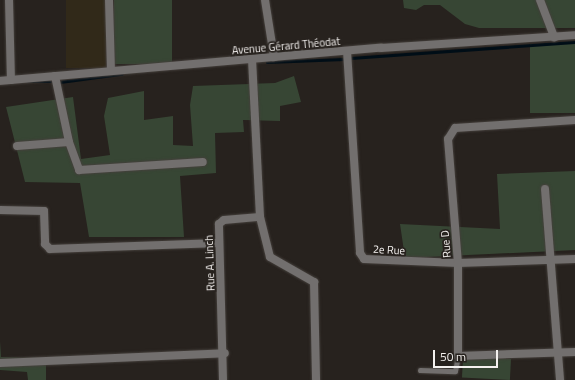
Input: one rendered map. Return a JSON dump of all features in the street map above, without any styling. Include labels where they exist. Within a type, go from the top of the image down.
[{"type":"street","points":[[10,0],[11,80]]},
{"type":"street","points":[[109,0],[111,71]]},
{"type":"street","points":[[265,0],[274,57]]},
{"type":"street","points":[[540,0],[554,37]]},
{"type":"street","name":"Avenue Gérard Théodat","points":[[0,81],[111,71],[252,63],[274,57],[347,51],[575,35]]},
{"type":"street","name":"2e Rue","points":[[347,51],[360,253],[373,261],[458,263],[575,259]]},
{"type":"street","points":[[252,63],[260,217],[270,257],[314,282],[316,380]]},
{"type":"street","points":[[56,76],[69,142],[76,167],[82,172],[202,162]]},
{"type":"street","name":"Rue D","points":[[458,356],[458,263],[448,139],[450,132],[455,128],[575,120]]},
{"type":"street","points":[[17,146],[69,142]]},
{"type":"street","points":[[545,189],[549,260],[561,352],[560,380]]},
{"type":"street","points":[[0,210],[40,209],[44,213],[45,244],[50,249],[219,243]]},
{"type":"street","name":"Rue A. Linch","points":[[223,380],[225,353],[219,243],[221,221],[260,217]]},
{"type":"street","points":[[458,356],[575,352]]},
{"type":"street","points":[[0,364],[225,353]]},
{"type":"lane","points":[[420,370],[455,372],[458,356]]},
{"type":"shaded area","points":[[66,0],[106,0],[106,68],[66,68]]},
{"type":"green space","points":[[114,0],[172,0],[172,64],[114,64]]},
{"type":"green space","points":[[403,0],[575,0],[575,28],[479,28],[465,24],[440,5],[424,5],[416,10],[404,8]]},
{"type":"green space","points":[[530,44],[575,44],[575,113],[530,113]]},
{"type":"green space","points":[[294,76],[301,102],[280,106],[280,121],[243,120],[244,132],[215,133],[216,173],[180,176],[184,237],[89,237],[80,183],[25,182],[6,107],[73,97],[81,159],[110,155],[104,116],[108,98],[144,91],[144,120],[173,116],[173,145],[193,146],[190,105],[193,86],[275,83]]},
{"type":"green space","points":[[575,171],[575,250],[405,258],[400,224],[500,229],[497,174]]},
{"type":"green space","points":[[0,341],[1,357],[46,358],[46,380],[28,380],[27,372],[0,370]]},
{"type":"green space","points":[[463,356],[511,359],[510,380],[462,377]]},
{"type":"waterway","points":[[351,58],[575,42]]},
{"type":"waterway","points":[[267,62],[344,59]]},
{"type":"waterway","points":[[60,82],[121,74]]},
{"type":"waterway","points":[[28,82],[51,82]]}]
